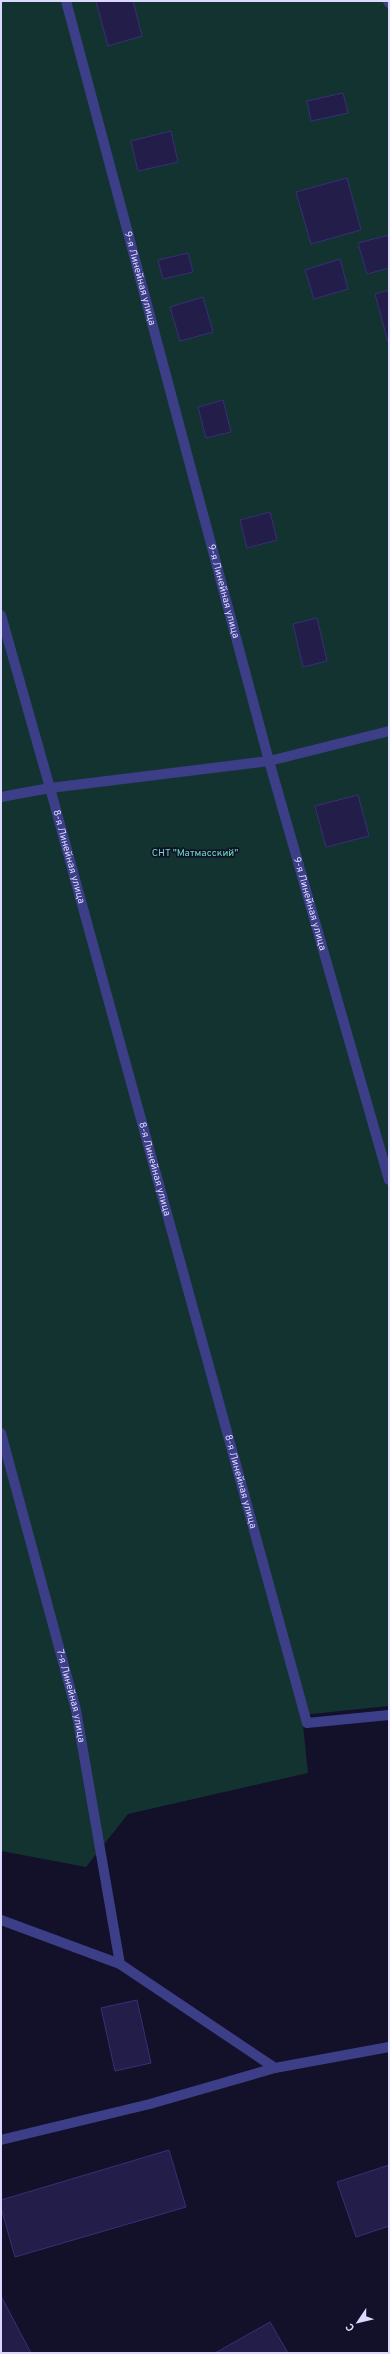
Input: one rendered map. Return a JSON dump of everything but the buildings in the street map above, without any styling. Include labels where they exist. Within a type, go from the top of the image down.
[{"type":"street","name":"9-я Линейная улица","points":[[66,1],[269,761],[389,1180]]},
{"type":"street","name":"8-я Линейная улица","points":[[1,615],[307,1723],[389,1715]]},
{"type":"street","points":[[1,797],[50,788],[269,761],[389,731]]},
{"type":"street","name":"7-я Линейная улица","points":[[1,1433],[76,1710],[120,1964]]},
{"type":"street","points":[[1,1920],[120,1964],[275,2068]]},
{"type":"street","points":[[1,2140],[150,2104],[275,2068],[389,2047]]},
{"type":"green space","name":"СНТ \"Матмасский\"","points":[[1,1],[389,1],[389,1706],[302,1715],[308,1773],[128,1814],[86,1867],[1,1851]]}]
